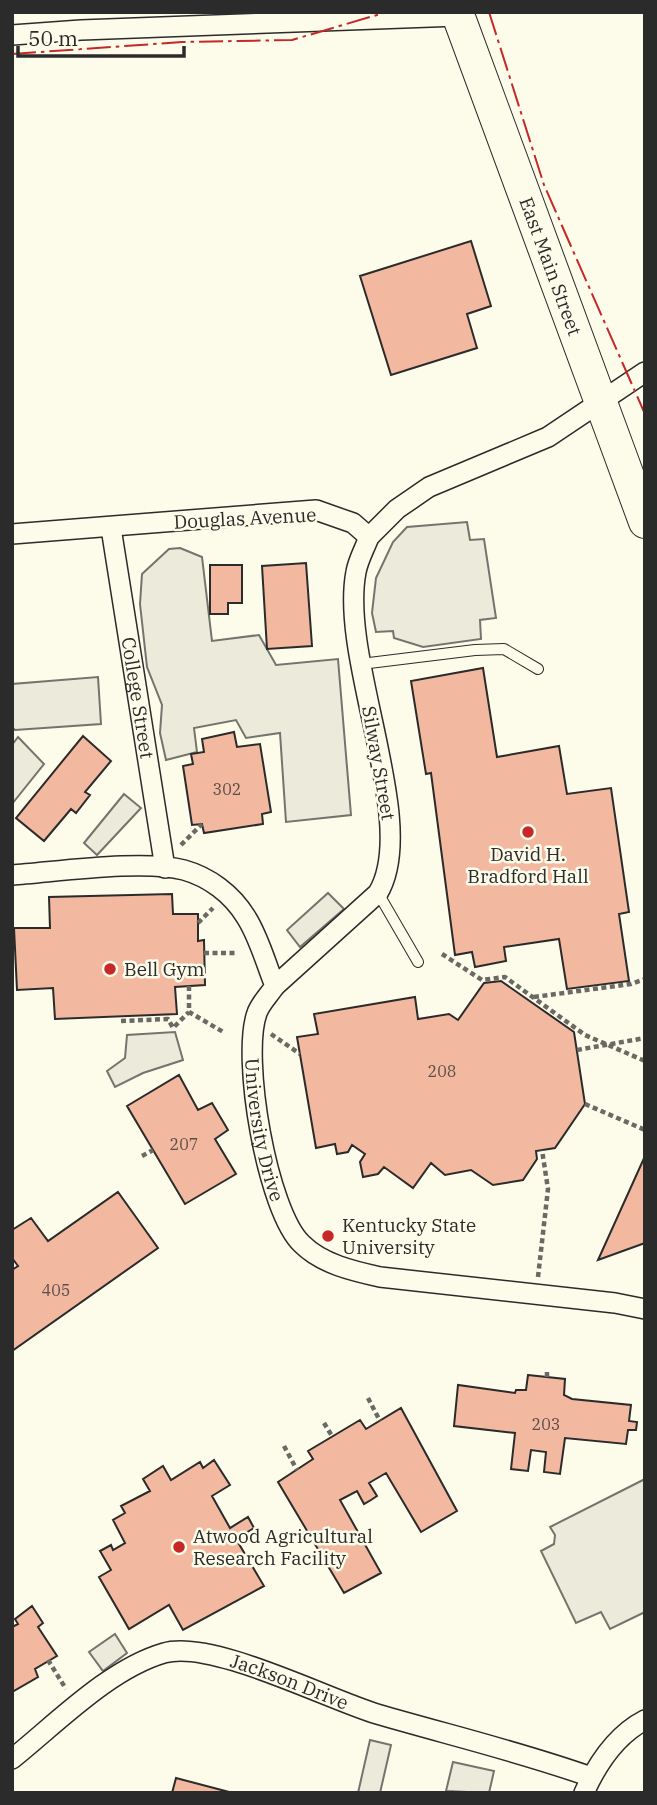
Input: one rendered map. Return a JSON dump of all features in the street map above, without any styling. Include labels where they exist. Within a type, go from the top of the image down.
[{"type":"main road","name":"East Main Street","points":[[457,14],[645,523]]},
{"type":"street","points":[[12,36],[214,19],[457,14]]},
{"type":"street","points":[[369,537],[397,509],[429,487],[548,437],[599,400],[645,372]]},
{"type":"street","name":"Douglas Avenue","points":[[12,534],[316,510],[353,523],[369,537]]},
{"type":"street","name":"College Street","points":[[111,528],[169,860]]},
{"type":"street","name":"Silway Street","points":[[275,986],[378,893],[388,876],[391,826],[361,664],[353,602],[356,570],[369,537]]},
{"type":"street","points":[[12,875],[141,866],[169,860],[182,869],[209,880],[230,897],[248,918],[275,986]]},
{"type":"street","name":"University Drive","points":[[275,986],[257,1012],[252,1042],[265,1160],[277,1205],[301,1244],[347,1269],[380,1277],[615,1303],[645,1309]]},
{"type":"street","name":"Jackson Drive","points":[[12,1759],[129,1665],[167,1652],[192,1652],[232,1661],[375,1713],[534,1757],[588,1785]]},
{"type":"street","points":[[588,1785],[611,1748],[645,1720]]},
{"type":"lane","points":[[361,664],[504,649],[538,669]]},
{"type":"lane","points":[[378,893],[418,962]]},
{"type":"path","points":[[169,860],[202,824]]},
{"type":"path","points":[[198,923],[216,905]]},
{"type":"path","points":[[204,953],[238,953]]},
{"type":"path","points":[[442,954],[482,980],[505,977],[585,1035],[645,1061]]},
{"type":"path","points":[[533,998],[631,984],[645,979]]},
{"type":"path","points":[[121,1021],[168,1019],[173,1028],[189,1013],[189,986]]},
{"type":"path","points":[[189,1013],[225,1032]]},
{"type":"path","points":[[267,1032],[300,1054]]},
{"type":"path","points":[[577,1050],[645,1038]]},
{"type":"path","points":[[585,1104],[645,1130]]},
{"type":"path","points":[[142,1156],[153,1150]]},
{"type":"path","points":[[537,1281],[548,1189],[542,1150]]},
{"type":"path","points":[[368,1398],[380,1420]]},
{"type":"path","points":[[324,1423],[332,1436]]},
{"type":"path","points":[[284,1446],[297,1469]]},
{"type":"path","points":[[48,1660],[66,1690]]},
{"type":"shaded area","points":[[467,522],[470,540],[484,539],[496,618],[480,620],[481,639],[423,647],[394,638],[393,631],[376,632],[372,613],[376,578],[393,542],[407,527]]},
{"type":"shaded area","points":[[180,548],[202,557],[212,641],[259,635],[276,665],[338,659],[351,815],[286,822],[280,733],[246,738],[236,720],[194,728],[197,752],[166,760],[160,733],[162,705],[147,667],[140,604],[142,574],[169,549]]},
{"type":"shaded area","points":[[98,677],[101,724],[15,730],[12,727],[12,684]]},
{"type":"shaded area","points":[[18,737],[44,764],[12,804],[12,745]]},
{"type":"shaded area","points":[[124,794],[141,808],[97,855],[84,843]]},
{"type":"shaded area","points":[[328,893],[344,909],[300,947],[287,930]]},
{"type":"shaded area","points":[[175,1032],[183,1060],[143,1073],[115,1087],[107,1071],[125,1058],[127,1035]]},
{"type":"shaded area","points":[[645,1479],[645,1612],[610,1629],[601,1612],[576,1623],[541,1551],[554,1544],[555,1535],[550,1527]]},
{"type":"shaded area","points":[[115,1634],[127,1653],[103,1671],[89,1652]]},
{"type":"shaded area","points":[[370,1740],[391,1745],[380,1793],[358,1793]]},
{"type":"shaded area","points":[[453,1762],[494,1771],[489,1793],[446,1791]]},
{"type":"building","points":[[471,241],[491,306],[467,314],[477,348],[391,375],[360,276]]},
{"type":"building","points":[[306,563],[312,646],[267,649],[262,566]]},
{"type":"building","points":[[210,565],[242,565],[242,603],[228,603],[228,614],[210,614]]},
{"type":"building","name":"David H. Bradford Hall","points":[[483,668],[497,757],[559,746],[567,794],[611,788],[629,912],[619,914],[629,981],[567,989],[559,939],[504,947],[506,961],[475,967],[472,952],[455,955],[431,773],[426,774],[411,681]]},
{"type":"building","points":[[234,732],[237,747],[260,744],[271,812],[262,814],[263,824],[204,833],[202,824],[192,825],[183,766],[193,764],[191,754],[204,752],[202,739]]},
{"type":"building","points":[[83,736],[111,761],[85,792],[90,795],[76,813],[71,809],[44,841],[16,818]]},
{"type":"building","name":"Bell Gym","points":[[172,894],[173,914],[198,914],[198,941],[204,940],[205,985],[175,987],[177,1014],[55,1019],[53,988],[17,990],[14,928],[50,928],[49,897]]},
{"type":"building","points":[[501,981],[574,1032],[585,1104],[555,1148],[536,1151],[537,1159],[523,1180],[493,1185],[471,1170],[445,1175],[431,1163],[413,1188],[384,1167],[378,1174],[363,1177],[360,1162],[365,1154],[352,1145],[348,1152],[337,1154],[335,1144],[316,1148],[297,1037],[318,1034],[314,1014],[415,997],[418,1019],[449,1014],[458,1020],[484,983]]},
{"type":"building","points":[[179,1075],[198,1110],[212,1103],[228,1130],[215,1139],[236,1174],[185,1204],[127,1106]]},
{"type":"building","points":[[645,1156],[645,1243],[598,1260]]},
{"type":"building","points":[[118,1192],[158,1248],[12,1351],[12,1270],[18,1266],[12,1258],[12,1230],[31,1218],[48,1241]]},
{"type":"building","points":[[528,1375],[565,1379],[564,1395],[572,1399],[631,1405],[629,1421],[637,1422],[636,1430],[628,1430],[626,1444],[565,1438],[560,1474],[544,1472],[546,1452],[531,1450],[528,1471],[511,1469],[515,1433],[454,1426],[458,1385],[515,1393],[516,1390],[526,1390]]},
{"type":"building","points":[[401,1408],[457,1511],[421,1532],[386,1473],[369,1483],[377,1496],[371,1500],[364,1504],[357,1491],[340,1500],[381,1573],[344,1593],[278,1482],[313,1459],[308,1451],[360,1420],[366,1429]]},
{"type":"building","name":"Atwood Agricultural Research Facility","points":[[214,1460],[230,1485],[212,1496],[230,1528],[248,1517],[254,1528],[236,1539],[264,1586],[183,1630],[169,1605],[129,1629],[99,1577],[111,1570],[100,1551],[111,1545],[113,1550],[125,1543],[113,1520],[125,1513],[121,1506],[150,1491],[143,1479],[163,1466],[171,1480],[200,1462],[203,1468]]},
{"type":"building","points":[[32,1606],[43,1623],[38,1627],[57,1656],[35,1669],[38,1677],[12,1692],[12,1627],[18,1624],[15,1619]]},
{"type":"building","points":[[176,1778],[233,1793],[172,1793]]},
{"type":"power","points":[[12,54],[182,42],[292,40],[387,12]]},
{"type":"power","points":[[489,12],[544,185],[645,414]]},
{"type":"place","name":"David H. Bradford Hall","points":[[528,832]]},
{"type":"place","name":"Bell Gym","points":[[110,969]]},
{"type":"place","name":"Kentucky State University","points":[[328,1236]]},
{"type":"place","name":"Atwood Agricultural Research Facility","points":[[179,1547]]}]
